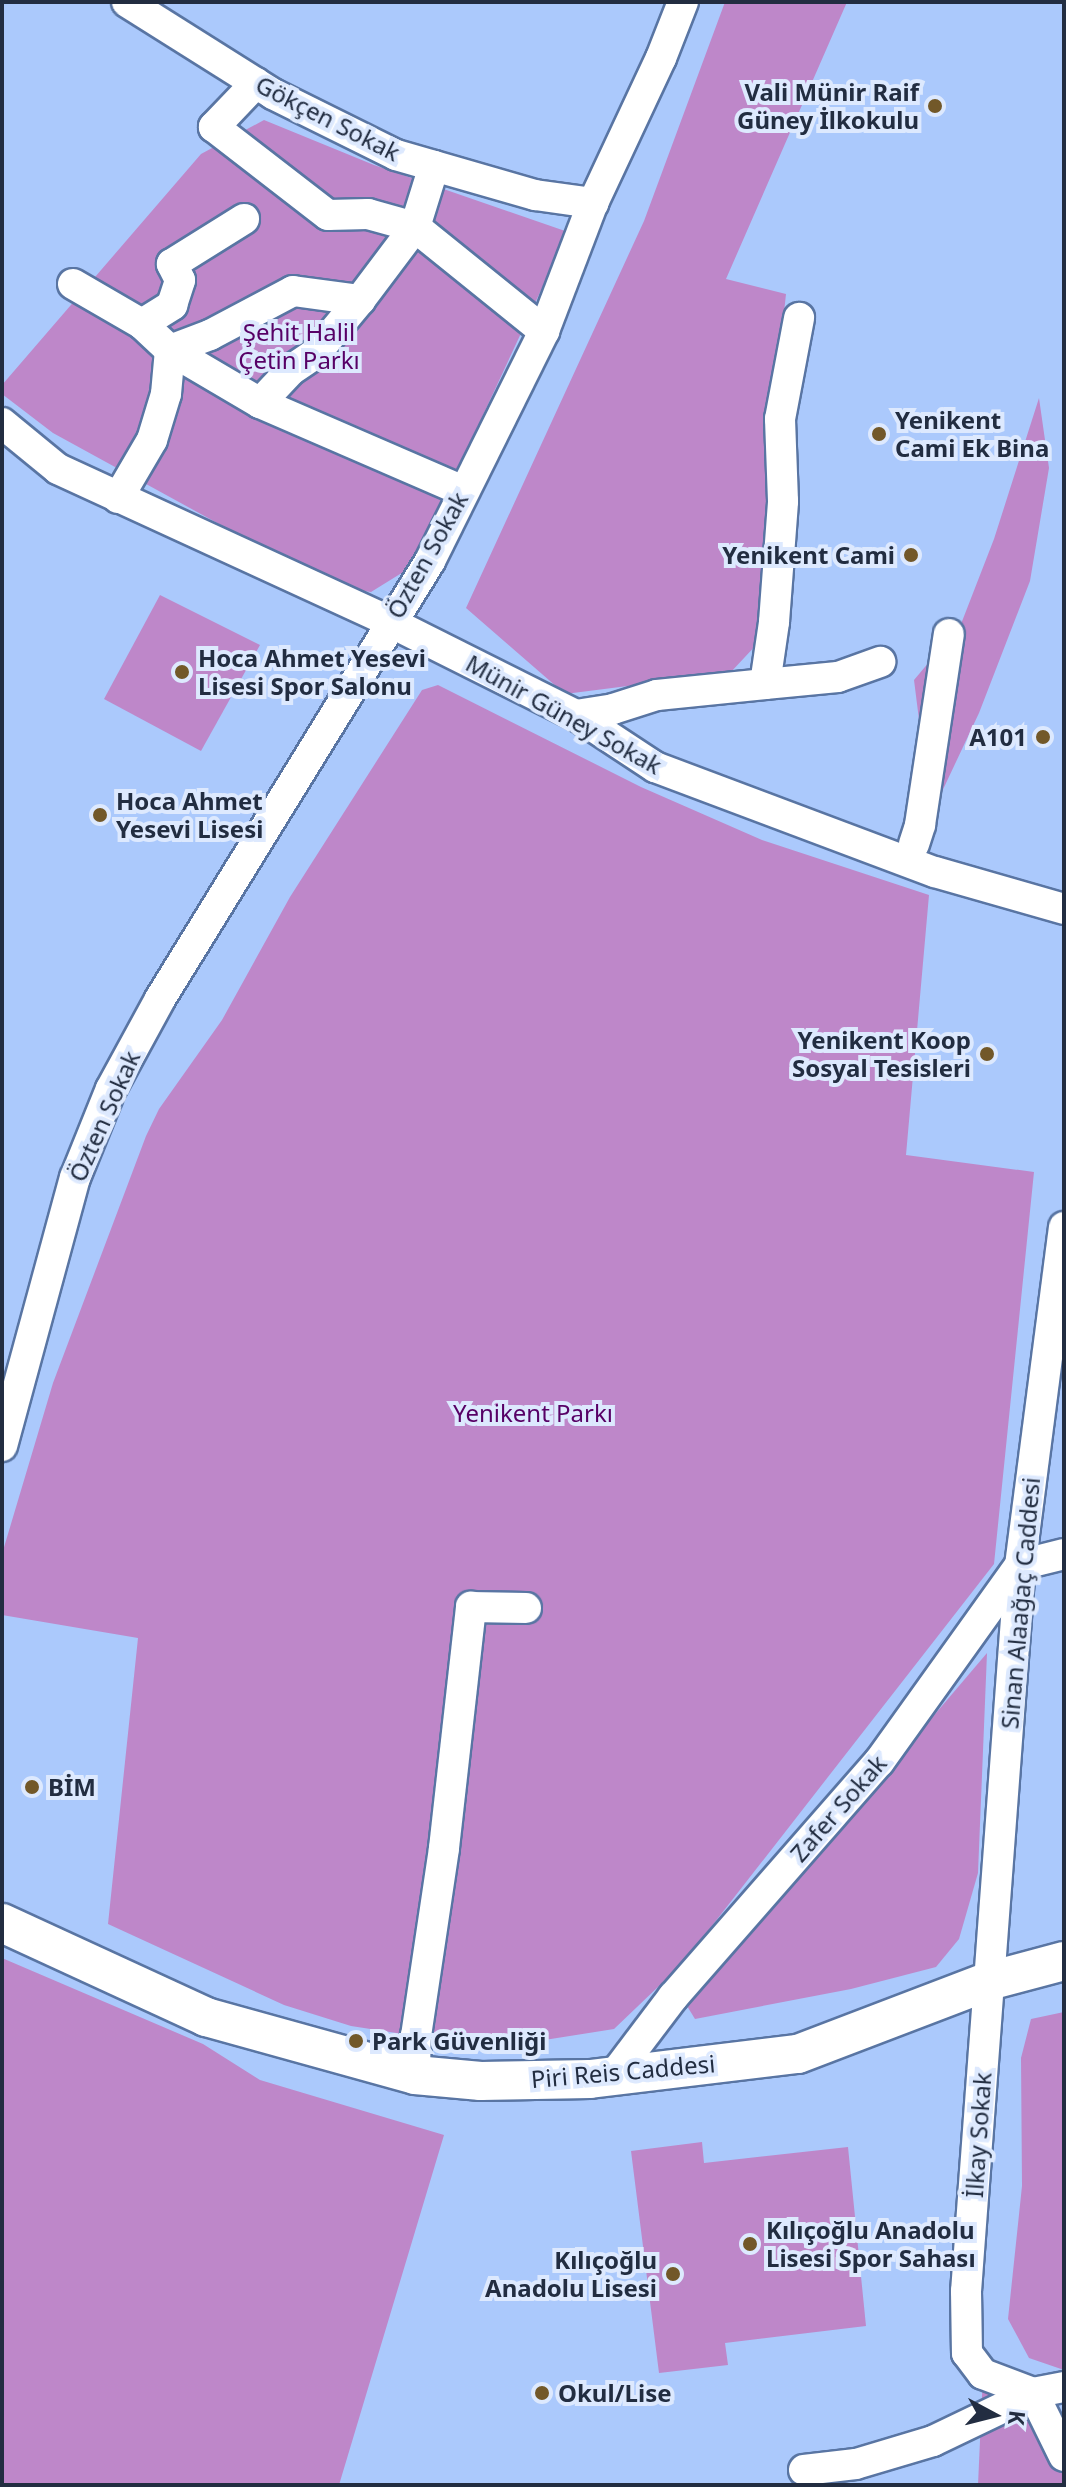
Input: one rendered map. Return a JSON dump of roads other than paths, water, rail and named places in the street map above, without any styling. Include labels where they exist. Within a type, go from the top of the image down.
[{"type":"main road","name":"Piri Reis Caddesi","points":[[2,1923],[206,2017],[415,2075],[481,2081],[590,2079],[798,2054],[989,1981],[1064,1961]]},
{"type":"street","name":"Gökçen Sokak","points":[[127,2],[256,83],[396,155],[535,195],[593,203]]},
{"type":"street","name":"Özten Sokak","points":[[2,1446],[75,1178],[111,1089],[160,999],[430,561],[544,331],[593,203],[683,2]]},
{"type":"street","points":[[256,83],[214,127],[328,215],[368,214],[415,227],[544,331]]},
{"type":"street","points":[[260,403],[291,370],[316,353],[415,227],[434,166]]},
{"type":"street","points":[[142,324],[172,305],[180,280],[172,264],[244,219]]},
{"type":"street","points":[[73,284],[142,324],[170,350],[260,403],[463,491]]},
{"type":"street","points":[[170,350],[210,335],[293,291],[360,300]]},
{"type":"street","points":[[765,684],[783,501],[780,419],[799,318]]},
{"type":"street","points":[[118,498],[152,440],[166,394],[170,350]]},
{"type":"street","name":"Münir Güney Sokak","points":[[2,423],[58,469],[390,622],[576,715],[655,767],[935,872],[1064,909]]},
{"type":"street","points":[[914,844],[920,825],[949,634]]},
{"type":"street","points":[[576,715],[613,709],[657,695],[838,677],[880,662]]},
{"type":"street","name":"Sinan Alaağaç Caddesi","points":[[989,1981],[1020,1565],[1064,1227]]},
{"type":"street","points":[[1020,1565],[1064,1554]]},
{"type":"street","name":"Zafer Sokak","points":[[614,2075],[673,1997],[879,1762],[1020,1565]]},
{"type":"street","points":[[415,2075],[416,2036],[444,1848],[471,1607],[526,1608]]},
{"type":"street","name":"İlkay Sokak","points":[[989,1981],[966,2291],[967,2353],[983,2374],[1033,2393]]},
{"type":"street","points":[[804,2470],[856,2464],[933,2441],[1033,2393],[1064,2387]]},
{"type":"street","points":[[1033,2393],[1064,2456]]},
{"type":"place","name":"Vali Münir Raif Güney İlkokulu","points":[[935,106]]},
{"type":"place","name":"Yenikent Cami Ek Bina","points":[[879,434]]},
{"type":"place","name":"Yenikent Cami","points":[[911,555]]},
{"type":"place","name":"Hoca Ahmet Yesevi Lisesi Spor Salonu","points":[[182,672]]},
{"type":"place","name":"A101","points":[[1043,737]]},
{"type":"place","name":"Hoca Ahmet Yesevi Lisesi","points":[[100,815]]},
{"type":"place","name":"Yenikent Koop Sosyal Tesisleri","points":[[987,1054]]},
{"type":"place","name":"BİM","points":[[32,1787]]},
{"type":"place","name":"Park Güvenliği","points":[[356,2041]]},
{"type":"place","name":"Kılıçoğlu Anadolu Lisesi Spor Sahası","points":[[750,2244]]},
{"type":"place","name":"Kılıçoğlu Anadolu Lisesi","points":[[673,2274]]},
{"type":"place","name":"Okul/Lise","points":[[542,2393]]},
{"type":"park label","name":"Şehit Halil Çetin Parkı","points":[[299,346]]},
{"type":"park label","name":"Yenikent Parkı","points":[[533,1413]]}]
